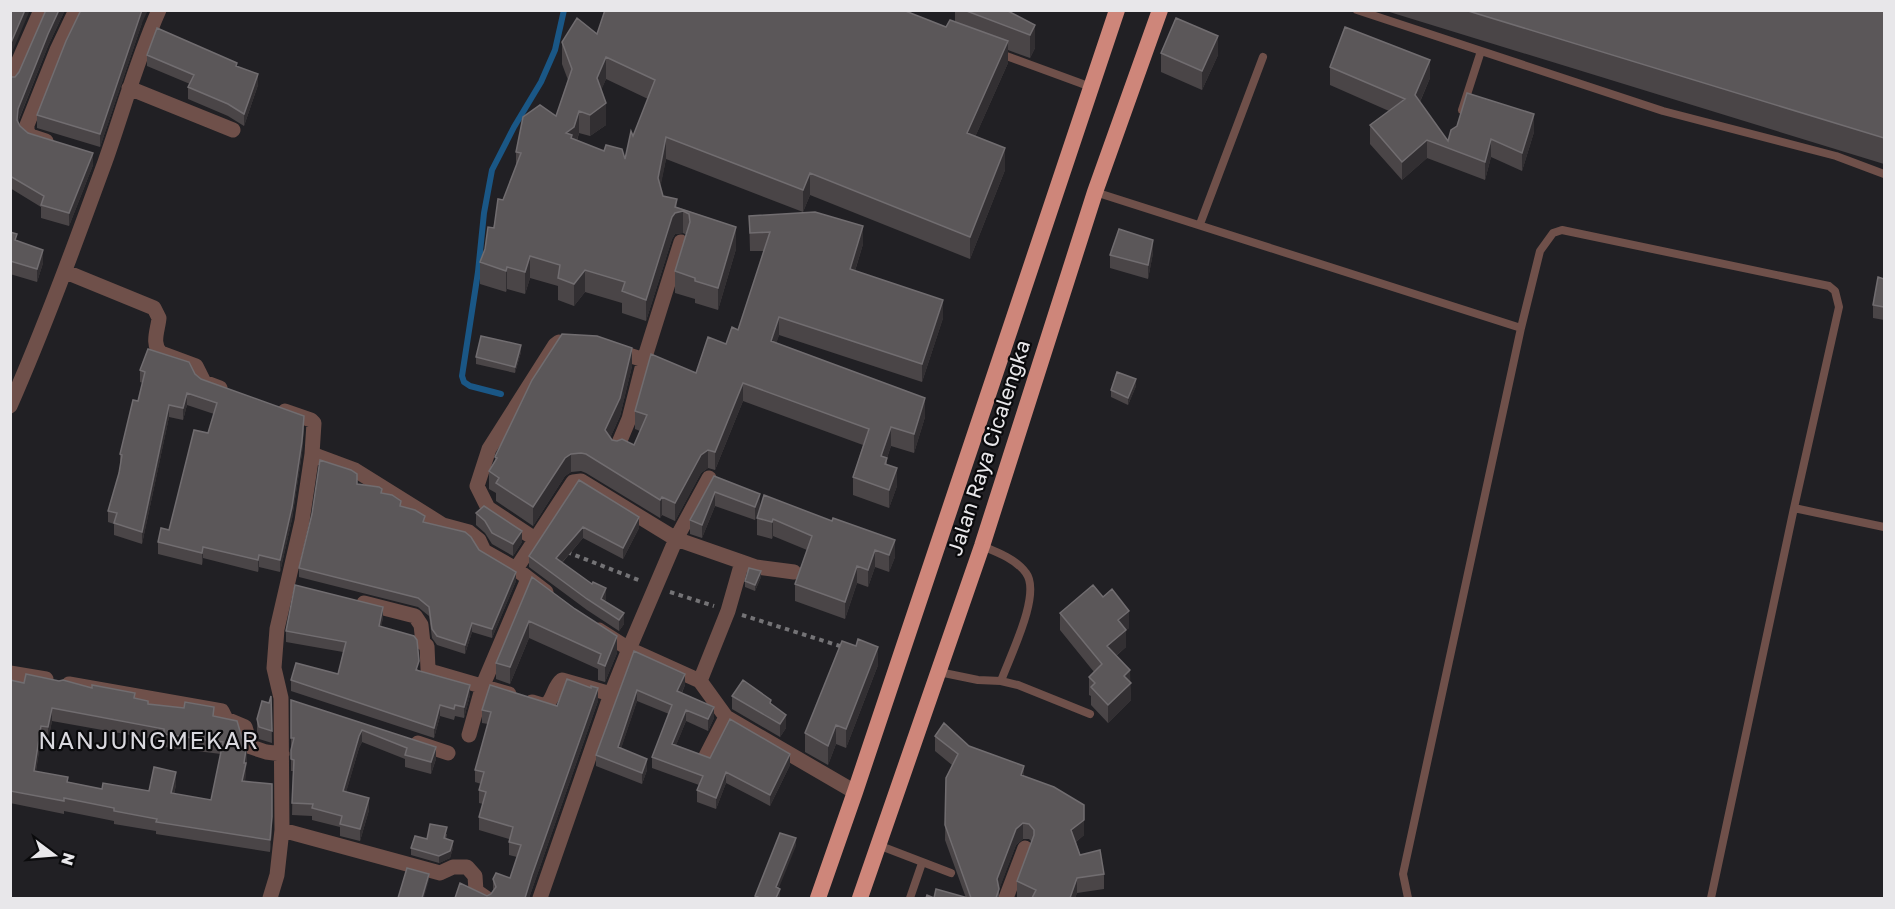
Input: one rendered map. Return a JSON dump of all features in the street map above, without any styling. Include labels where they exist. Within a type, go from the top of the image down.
[{"type":"highway","name":"Jalan Raya Cicalengka","points":[[818,898],[1093,88],[1117,10]]},
{"type":"highway","name":"Jalan Raya Cicalengka","points":[[860,898],[981,546],[1095,192],[1160,10]]},
{"type":"street","points":[[10,81],[40,10]]},
{"type":"street","points":[[65,146],[31,136],[27,128],[57,50],[76,10]]},
{"type":"street","points":[[10,406],[66,272],[101,158],[159,10]]},
{"type":"street","points":[[129,88],[233,130]]},
{"type":"street","points":[[615,450],[629,419],[644,360],[681,242]]},
{"type":"street","points":[[66,272],[153,308],[159,318],[155,345],[158,350],[196,366],[204,382],[230,392]]},
{"type":"street","points":[[535,539],[488,508],[477,486],[489,449],[559,342],[594,345],[644,360]]},
{"type":"street","points":[[270,898],[277,875],[282,830],[282,754],[286,700],[274,668],[277,629],[293,585],[312,454],[314,423],[275,407]]},
{"type":"street","points":[[312,454],[355,470],[443,525],[469,532],[479,540],[484,551],[516,569],[555,598]]},
{"type":"street","points":[[540,898],[611,694],[629,649],[676,539],[709,478]]},
{"type":"street","points":[[516,569],[573,482],[581,481],[676,539],[756,567],[794,572]]},
{"type":"street","points":[[700,681],[728,610],[742,562]]},
{"type":"street","points":[[469,735],[483,686],[528,579]]},
{"type":"street","points":[[350,599],[415,616],[421,625],[423,643],[427,646],[428,669],[433,672],[545,706],[549,704],[557,683],[562,680],[611,694]]},
{"type":"street","points":[[590,624],[629,649],[700,681],[726,717],[855,792]]},
{"type":"street","points":[[10,673],[222,711],[226,719],[245,727],[251,747],[282,754]]},
{"type":"street","points":[[706,756],[726,717]]},
{"type":"street","points":[[405,739],[448,753]]},
{"type":"street","points":[[282,830],[440,873],[453,867],[467,867],[475,876],[476,891],[486,898]]},
{"type":"street","points":[[1005,898],[1025,848]]},
{"type":"lane","points":[[1357,10],[1663,111],[1836,156],[1884,174]]},
{"type":"lane","points":[[988,50],[1093,88]]},
{"type":"lane","points":[[1458,123],[1481,51]]},
{"type":"lane","points":[[1200,224],[1263,57]]},
{"type":"lane","points":[[1095,192],[1521,328]]},
{"type":"lane","points":[[1408,898],[1403,874],[1521,328],[1540,251],[1553,233],[1562,230],[1829,286],[1835,291],[1839,307],[1712,898]]},
{"type":"lane","points":[[1794,508],[1884,527]]},
{"type":"lane","points":[[981,546],[1003,555],[1025,571],[1030,580],[1031,593],[1026,614],[1000,681]]},
{"type":"lane","points":[[939,672],[1018,685],[1090,714]]},
{"type":"lane","points":[[878,845],[951,873]]},
{"type":"lane","points":[[910,898],[922,863]]},
{"type":"building","points":[[10,10],[25,10],[10,45]]},
{"type":"building","points":[[46,10],[59,10],[18,109],[17,120],[28,133],[93,153],[69,213],[41,205],[44,196],[10,176],[10,77],[15,77],[19,72]]},
{"type":"building","points":[[81,10],[142,10],[100,134],[37,115],[66,41]]},
{"type":"building","points":[[605,10],[903,10],[946,27],[950,20],[1008,41],[967,133],[1005,148],[970,237],[810,173],[803,190],[666,137],[658,178],[663,196],[677,199],[675,207],[736,227],[718,288],[695,281],[695,278],[675,271],[690,222],[689,214],[683,211],[675,213],[672,217],[646,300],[622,291],[625,282],[585,270],[574,284],[558,278],[560,265],[530,256],[525,272],[507,267],[506,271],[480,262],[485,249],[488,227],[494,228],[498,199],[503,200],[521,153],[516,152],[523,117],[540,105],[556,116],[572,69],[562,42],[577,18],[597,34]],"holes":[[[606,57],[655,80],[633,136],[631,131],[625,159],[622,149],[606,145],[604,151],[571,138],[572,135],[566,133],[574,127],[579,111],[590,115],[606,103],[597,78]]]},
{"type":"building","points":[[964,10],[1006,10],[1035,25],[1030,35]]},
{"type":"building","points":[[1465,10],[1884,10],[1884,138]]},
{"type":"building","points":[[1176,18],[1218,36],[1202,71],[1161,53]]},
{"type":"building","points":[[1345,27],[1430,60],[1415,95],[1448,141],[1451,130],[1457,126],[1467,93],[1534,114],[1522,153],[1491,139],[1485,162],[1427,140],[1402,162],[1370,125],[1405,99],[1330,67]]},
{"type":"building","points":[[157,28],[237,63],[236,66],[258,74],[244,114],[228,104],[188,87],[194,75],[147,55]]},
{"type":"building","points":[[815,212],[863,226],[850,269],[943,300],[922,364],[779,317],[771,341],[925,398],[914,434],[891,427],[881,456],[887,458],[885,464],[897,468],[889,490],[853,477],[869,429],[743,383],[715,452],[708,450],[701,455],[675,503],[662,497],[660,500],[581,453],[571,454],[565,458],[533,507],[496,483],[499,478],[489,471],[497,458],[495,457],[532,380],[562,334],[597,336],[632,348],[620,398],[605,430],[612,440],[622,439],[634,445],[647,415],[635,411],[651,354],[696,373],[708,337],[726,344],[732,327],[738,330],[770,232],[750,233],[749,216]]},
{"type":"building","points":[[1119,229],[1153,240],[1148,265],[1110,255]]},
{"type":"building","points":[[10,232],[17,234],[15,240],[43,250],[37,269],[10,261]]},
{"type":"building","points":[[1878,277],[1884,279],[1884,307],[1873,305]]},
{"type":"building","points":[[481,336],[521,345],[515,367],[476,357]]},
{"type":"building","points":[[148,349],[189,362],[195,374],[201,379],[304,416],[292,507],[280,560],[259,555],[258,560],[203,547],[202,553],[158,542],[161,528],[169,530],[194,430],[208,433],[217,403],[187,393],[183,408],[169,405],[142,532],[114,523],[117,513],[108,511],[119,473],[122,455],[120,454],[133,400],[138,401],[145,372],[140,370]]},
{"type":"building","points":[[1117,372],[1136,379],[1128,398],[1111,390]]},
{"type":"building","points":[[320,460],[351,470],[357,474],[357,484],[379,487],[382,489],[381,493],[392,495],[401,501],[400,506],[415,510],[425,516],[423,522],[465,532],[479,550],[516,572],[492,629],[472,623],[465,645],[437,636],[432,629],[429,607],[418,598],[299,568],[312,514]]},
{"type":"building","points":[[714,476],[760,494],[755,507],[715,492],[702,525],[690,520]]},
{"type":"building","points":[[579,480],[639,517],[623,548],[583,527],[556,558],[592,584],[593,582],[606,588],[601,599],[624,613],[619,620],[529,556]]},
{"type":"building","points":[[764,495],[832,521],[833,518],[895,540],[889,555],[875,550],[868,570],[857,566],[845,602],[795,584],[812,536],[773,519],[772,522],[757,518]]},
{"type":"building","points":[[484,506],[522,531],[513,544],[492,533],[485,521],[476,513]]},
{"type":"building","points":[[749,568],[761,571],[755,585],[745,581]]},
{"type":"building","points":[[532,577],[617,636],[605,666],[598,663],[601,654],[529,621],[510,667],[496,663]]},
{"type":"building","points":[[295,585],[383,607],[379,626],[414,636],[417,640],[419,661],[416,670],[470,685],[464,707],[455,705],[454,709],[440,705],[434,728],[291,680],[296,663],[338,674],[346,642],[286,631]]},
{"type":"building","points":[[1093,585],[1103,597],[1112,589],[1129,611],[1118,620],[1126,630],[1107,646],[1130,670],[1124,676],[1131,683],[1108,705],[1091,687],[1095,683],[1089,677],[1102,664],[1060,613]]},
{"type":"building","points":[[858,639],[878,647],[846,729],[836,725],[828,746],[805,733],[842,641],[856,646]]},
{"type":"building","points":[[634,651],[685,674],[677,691],[714,707],[708,719],[686,710],[672,744],[710,758],[730,719],[790,754],[770,795],[726,772],[716,798],[697,790],[703,776],[652,757],[672,705],[637,690],[618,747],[647,759],[642,773],[596,755]]},
{"type":"building","points":[[26,674],[63,680],[92,688],[92,685],[135,693],[134,698],[148,701],[148,704],[184,708],[185,702],[214,707],[213,716],[237,721],[242,738],[247,743],[242,781],[272,784],[270,840],[156,822],[157,819],[114,811],[114,808],[64,798],[64,801],[10,791],[10,680],[24,683]],"holes":[[[52,708],[164,729],[164,734],[223,742],[211,800],[171,793],[176,772],[154,767],[149,791],[103,783],[102,789],[67,782],[68,777],[34,771],[41,726],[48,727]]]},
{"type":"building","points":[[567,679],[591,688],[591,686],[598,688],[525,898],[455,898],[460,883],[487,896],[491,894],[496,887],[493,879],[496,873],[510,878],[521,845],[509,842],[513,827],[479,817],[486,792],[479,790],[484,772],[475,770],[491,712],[482,710],[490,685],[557,706]]},
{"type":"building","points":[[743,680],[771,700],[770,703],[786,715],[780,724],[732,696]]},
{"type":"building","points":[[271,696],[272,731],[259,727],[257,719],[262,701],[269,703]]},
{"type":"building","points":[[291,700],[436,747],[431,762],[405,755],[407,748],[362,730],[343,791],[369,798],[360,829],[340,824],[342,816],[312,808],[313,804],[292,803],[294,760],[291,759],[291,750],[294,738],[291,738]]},
{"type":"building","points":[[944,723],[969,746],[1024,766],[1021,775],[1054,787],[1084,805],[1084,820],[1071,830],[1080,855],[1100,850],[1104,874],[1077,878],[1070,898],[1032,898],[1036,890],[1017,881],[1034,835],[1034,830],[1029,824],[1023,823],[1016,829],[997,879],[999,889],[996,898],[971,898],[945,825],[946,778],[958,754],[935,736]]},
{"type":"building","points":[[430,824],[447,827],[444,838],[453,841],[450,851],[439,856],[411,848],[415,836],[427,839]]},
{"type":"building","points":[[780,833],[796,838],[776,887],[780,889],[776,898],[758,898],[755,896]]},
{"type":"building","points":[[407,868],[429,874],[422,898],[398,898]]},
{"type":"building","points":[[936,889],[968,898],[934,898]]},
{"type":"waterway","points":[[501,394],[470,386],[464,382],[462,376],[478,272],[484,213],[492,170],[541,82],[555,50],[564,10]]},
{"type":"district","name":"NANJUNGMEKAR","points":[[149,741]]}]
